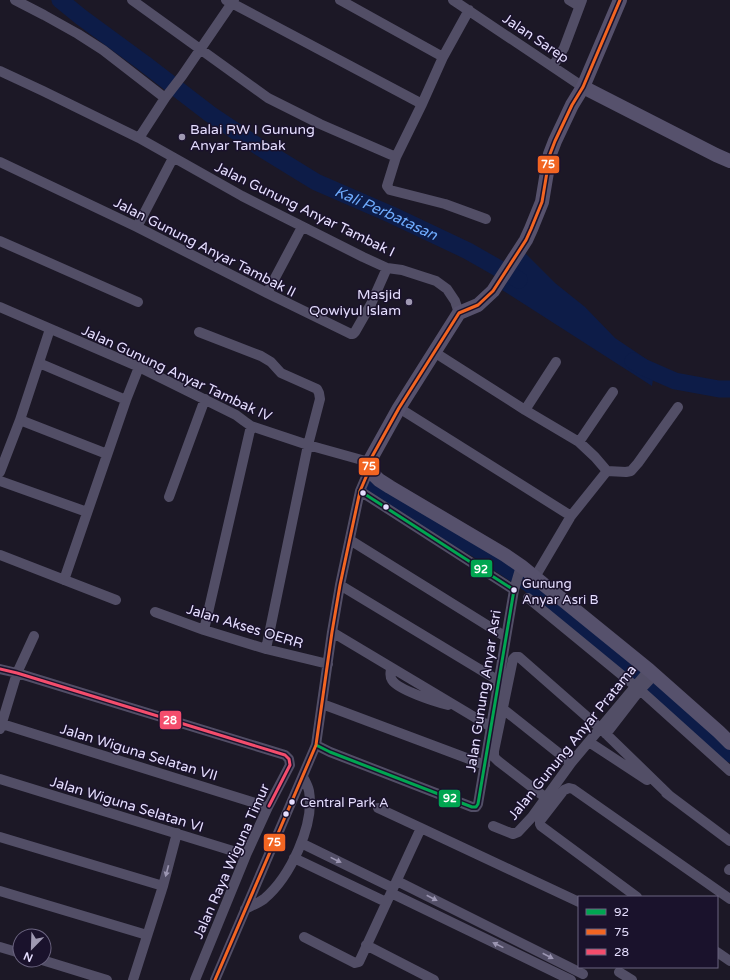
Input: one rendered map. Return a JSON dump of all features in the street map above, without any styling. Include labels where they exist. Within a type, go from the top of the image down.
[{"type":"street","points":[[15,0],[58,23],[102,50],[166,96]]},
{"type":"street","points":[[132,0],[268,98],[320,124],[396,157]]},
{"type":"street","points":[[340,0],[443,57]]},
{"type":"street","name":"Jalan Sarep","points":[[453,0],[553,66],[566,72],[584,87]]},
{"type":"street","points":[[553,66],[564,51],[581,3],[569,0]]},
{"type":"street","points":[[215,980],[316,745],[340,584],[360,492],[369,466],[399,408],[459,313],[478,305],[493,291],[526,240],[542,202],[550,154],[563,122],[584,87],[620,0]]},
{"type":"street","points":[[139,138],[166,96],[200,50],[230,1],[422,104]]},
{"type":"street","points":[[469,10],[443,57],[396,157],[387,186],[390,190],[446,204],[486,219]]},
{"type":"street","points":[[564,51],[566,72]]},
{"type":"street","name":"Jalan Gunung Anyar Tambak I","points":[[0,71],[139,138],[242,196],[387,268],[402,270],[436,281],[447,289],[455,301],[459,313]]},
{"type":"street","points":[[584,87],[730,161]]},
{"type":"street","points":[[137,227],[173,158]]},
{"type":"street","name":"Jalan Gunung Anyar Tambak II","points":[[0,162],[137,227],[350,334],[353,334],[371,304],[387,268]]},
{"type":"street","points":[[266,293],[302,227]]},
{"type":"street","points":[[0,241],[138,302]]},
{"type":"street","name":"Jalan Gunung Anyar Tambak IV","points":[[0,307],[139,367],[236,415],[251,426],[369,466]]},
{"type":"street","points":[[0,472],[20,420],[50,329]]},
{"type":"street","points":[[199,332],[261,356],[271,362],[281,373],[317,389],[319,393],[320,399],[308,445],[266,649]]},
{"type":"street","points":[[434,352],[525,410],[579,442],[595,457],[607,472]]},
{"type":"street","points":[[525,410],[556,362]]},
{"type":"street","points":[[38,363],[126,400]]},
{"type":"street","points":[[64,580],[126,400],[139,367]]},
{"type":"street","points":[[579,442],[613,392]]},
{"type":"street","points":[[169,497],[205,399]]},
{"type":"street","points":[[607,472],[631,472],[678,407]]},
{"type":"street","points":[[399,408],[571,516]]},
{"type":"street","points":[[20,420],[107,454]]},
{"type":"street","points":[[204,630],[251,426]]},
{"type":"street","points":[[369,466],[379,480],[505,555],[519,570],[535,577],[644,680],[730,771]]},
{"type":"street","points":[[535,577],[571,516],[607,472]]},
{"type":"street","points":[[0,481],[87,512]]},
{"type":"street","points":[[360,492],[514,588]]},
{"type":"street","points":[[350,540],[506,637]]},
{"type":"street","points":[[0,555],[116,600]]},
{"type":"street","name":"Jalan Gunung Anyar Asri","points":[[316,745],[330,752],[472,807],[476,807],[478,804],[485,765],[514,588],[519,570]]},
{"type":"street","points":[[340,584],[348,591],[499,681]]},
{"type":"street","points":[[528,598],[719,732],[730,743]]},
{"type":"street","name":"Jalan Akses OERR","points":[[154,612],[204,630],[266,649],[328,664]]},
{"type":"street","points":[[332,632],[491,727]]},
{"type":"street","points":[[1,726],[17,673],[34,636]]},
{"type":"street","points":[[546,798],[494,757],[513,659],[515,657],[519,657],[603,731],[670,796]]},
{"type":"street","points":[[0,669],[17,673]]},
{"type":"street","name":"Jalan Raya Wiguna Timur","points":[[17,673],[285,755],[289,759],[290,765],[268,807],[246,855],[195,980]]},
{"type":"street","name":"Jalan Gunung Anyar Pratama","points":[[493,826],[513,834],[518,832],[532,817],[571,763],[589,742],[603,731],[644,680]]},
{"type":"street","points":[[322,704],[485,765]]},
{"type":"street","points":[[503,709],[571,763]]},
{"type":"street","name":"Jalan Wiguna Selatan VII","points":[[1,726],[268,807]]},
{"type":"street","points":[[589,742],[670,796],[730,841]]},
{"type":"street","points":[[245,909],[263,900],[277,886],[287,871],[301,843],[308,823],[310,802],[309,790],[303,777]]},
{"type":"street","name":"Jalan Wiguna Selatan VI","points":[[0,779],[246,855]]},
{"type":"street","points":[[636,896],[541,826],[540,821],[564,790],[569,788],[573,789],[730,899]]},
{"type":"street","points":[[378,808],[578,902]]},
{"type":"street","points":[[304,937],[356,962],[359,962],[421,828]]},
{"type":"street","points":[[133,980],[163,886],[177,833]]},
{"type":"street","points":[[0,837],[163,886]]},
{"type":"street","points":[[301,843],[392,891],[571,980]]},
{"type":"street","points":[[294,858],[392,891],[583,974]]},
{"type":"street","points":[[0,891],[147,935]]},
{"type":"street","points":[[366,945],[434,980]]},
{"type":"street","points":[[0,947],[12,951]]},
{"type":"street","points":[[718,953],[730,961]]},
{"type":"street","points":[[52,963],[106,980]]},
{"type":"street","points":[[619,973],[632,980]]},
{"type":"water","points":[[525,253],[555,283],[585,307],[615,338],[655,365],[652,386],[502,290]]},
{"type":"waterway","name":"Kali Perbatasan","points":[[60,0],[210,114],[259,147],[316,182],[392,215],[468,251],[519,280]]},
{"type":"waterway","name":"Kali Perbatasan","points":[[633,361],[675,381],[719,389],[730,389]]},
{"type":"waterway","points":[[367,486],[485,554],[528,583],[652,686],[730,754]]},
{"type":"transit line","name":"75","points":[[215,980],[316,745],[340,585],[360,491],[369,470],[369,462],[399,408],[459,313],[478,305],[493,291],[526,240],[542,202],[550,154],[555,141],[572,105],[583,87],[620,0]]},
{"type":"transit line","name":"92","points":[[316,745],[330,752],[472,807],[476,807],[478,804],[514,590],[360,491]]},
{"type":"transit line","name":"28","points":[[0,669],[285,755],[289,759],[290,765],[269,806]]},
{"type":"place","name":"Balai RW I Gunung Anyar Tambak","points":[[182,137]]},
{"type":"place","name":"Masjid Qowiyul Islam","points":[[409,302]]},
{"type":"place","name":"Gunung Anyar Asri B","points":[[514,590]]},
{"type":"place","name":"Central Park A","points":[[292,802]]}]
